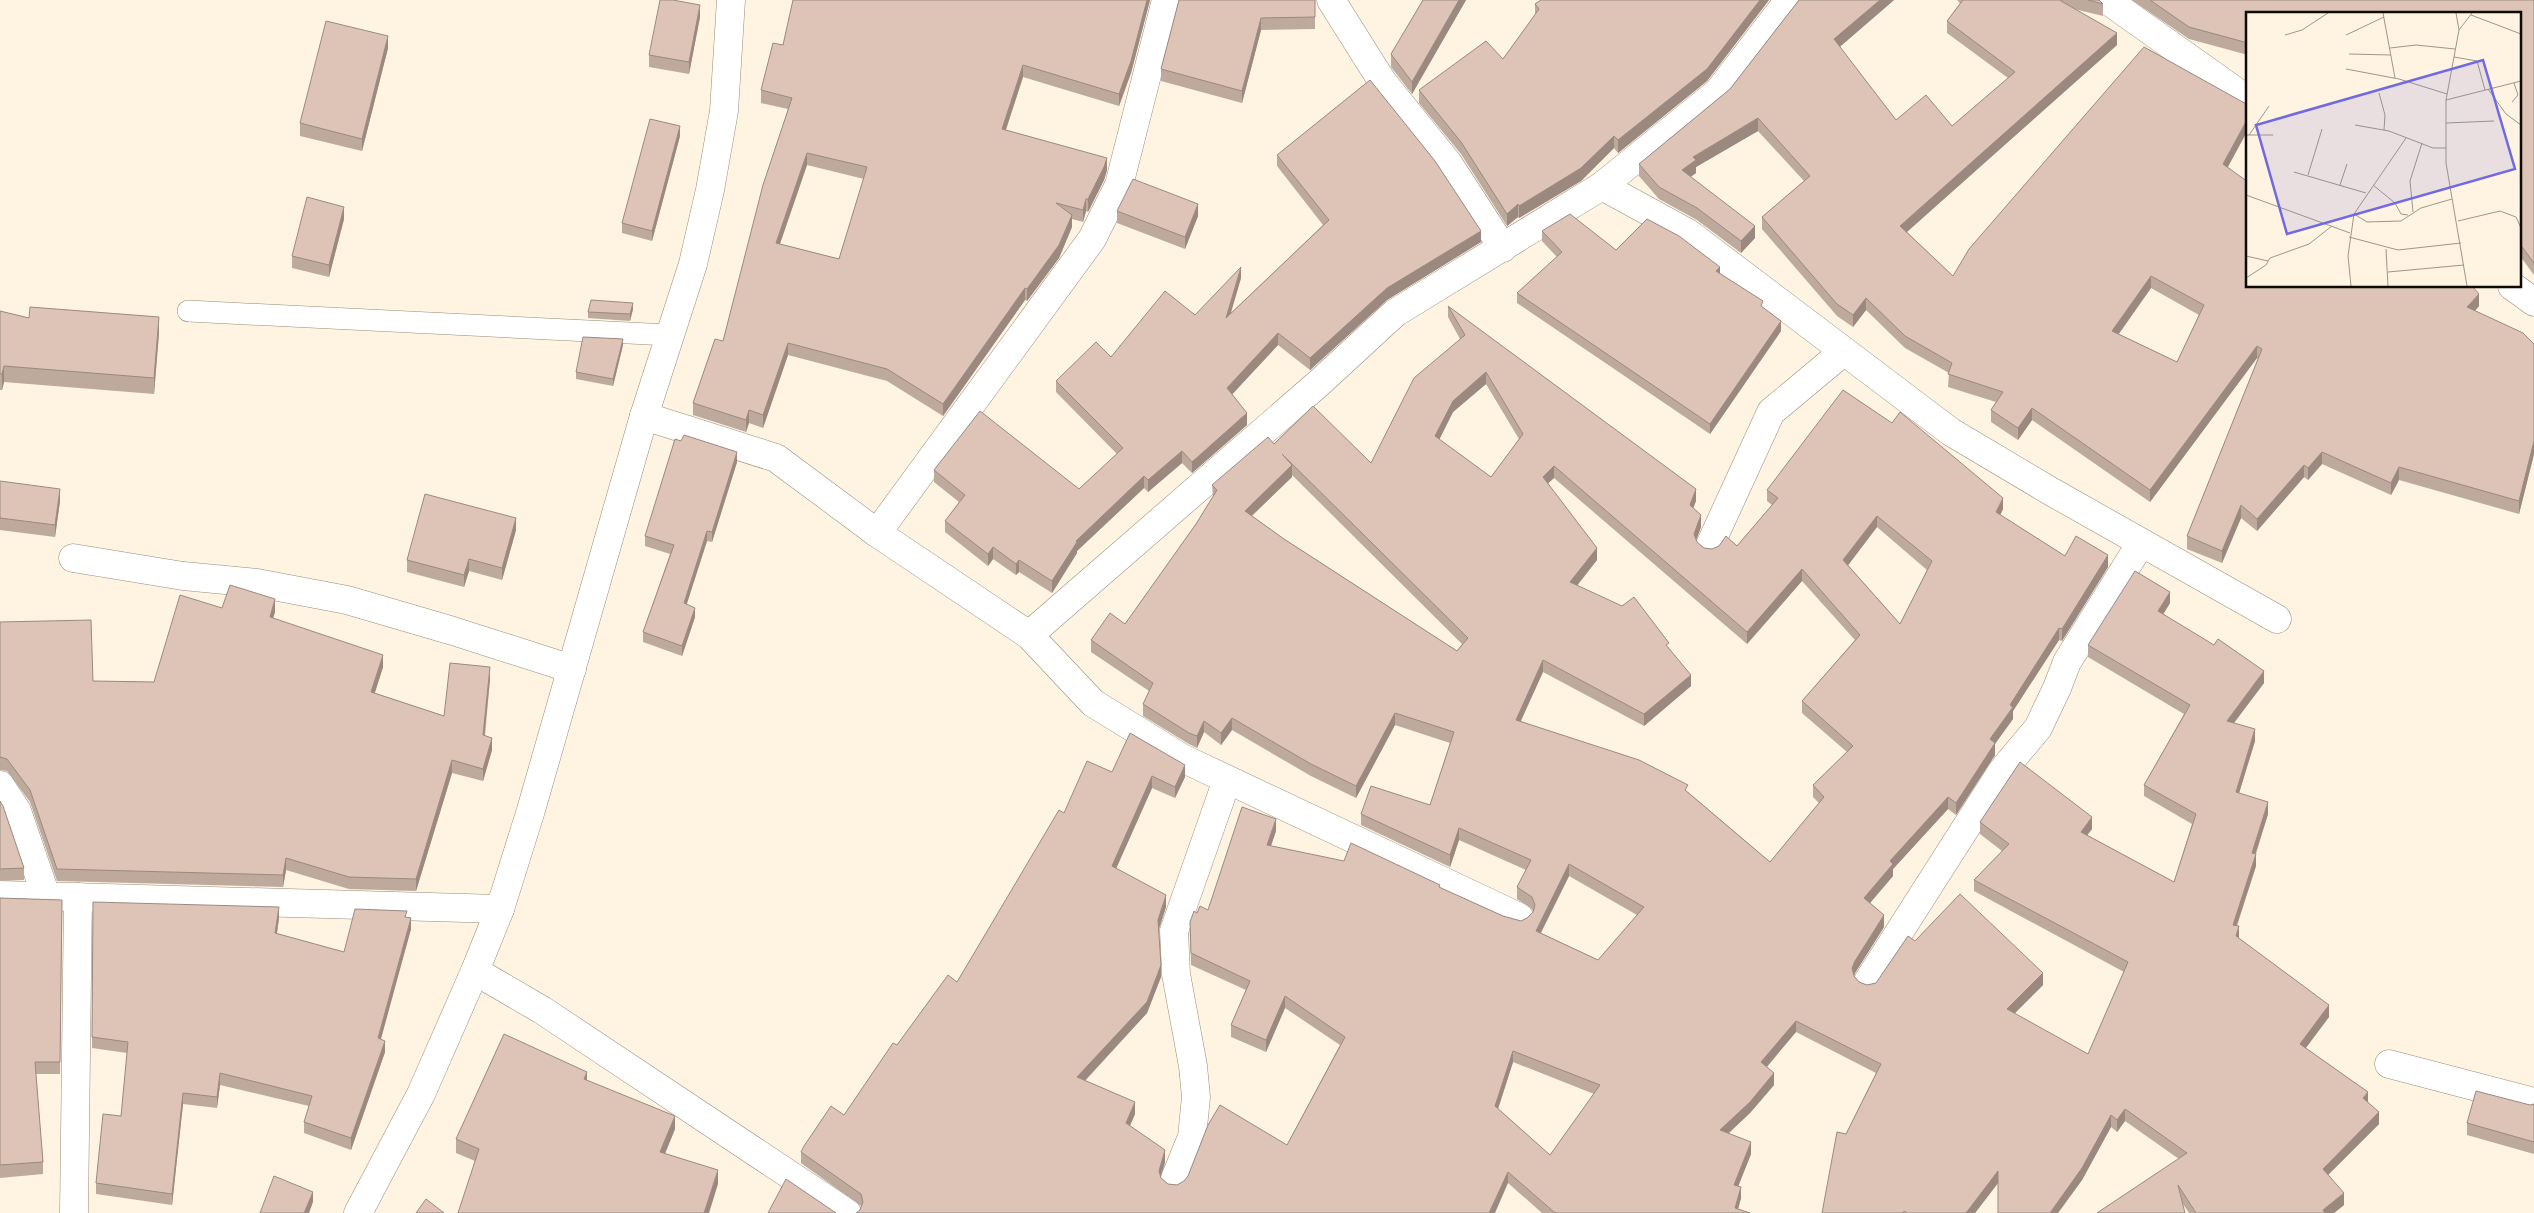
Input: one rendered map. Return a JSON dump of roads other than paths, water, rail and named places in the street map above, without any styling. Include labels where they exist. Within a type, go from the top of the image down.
[{"type":"street","points":[[358,1213],[421,1094],[500,909],[572,670],[644,416],[693,264],[710,190],[724,111],[731,0]]},
{"type":"street","points":[[877,533],[1092,238],[1118,185],[1166,0]]},
{"type":"street","points":[[1331,0],[1382,81],[1448,163],[1502,248]]},
{"type":"street","points":[[2107,0],[2246,99]]},
{"type":"street","points":[[1029,635],[1319,383],[1395,313],[1602,186],[1718,92],[1786,1]]},
{"type":"street","points":[[1602,186],[1688,233],[1951,432],[2276,619]]},
{"type":"street","points":[[2515,288],[2534,302]]},
{"type":"street","points":[[1710,545],[1771,412],[1843,352]]},
{"type":"street","points":[[644,416],[776,458],[877,533],[1029,635],[1092,703],[1182,758],[1519,917]]},
{"type":"street","points":[[1868,981],[2002,771],[2038,728],[2067,662],[2141,543]]},
{"type":"street","points":[[73,558],[183,576],[257,583],[348,600],[453,631],[572,670]]},
{"type":"street","points":[[1174,1181],[1192,1137],[1196,1097],[1193,1066],[1176,974],[1174,931],[1228,780]]},
{"type":"street","points":[[0,785],[17,811],[46,896]]},
{"type":"street","points":[[0,895],[500,909]]},
{"type":"street","points":[[74,1213],[78,897]]},
{"type":"street","points":[[475,971],[542,1010],[846,1213]]},
{"type":"street","points":[[2389,1064],[2534,1102]]},
{"type":"lane","points":[[188,311],[669,335]]}]
